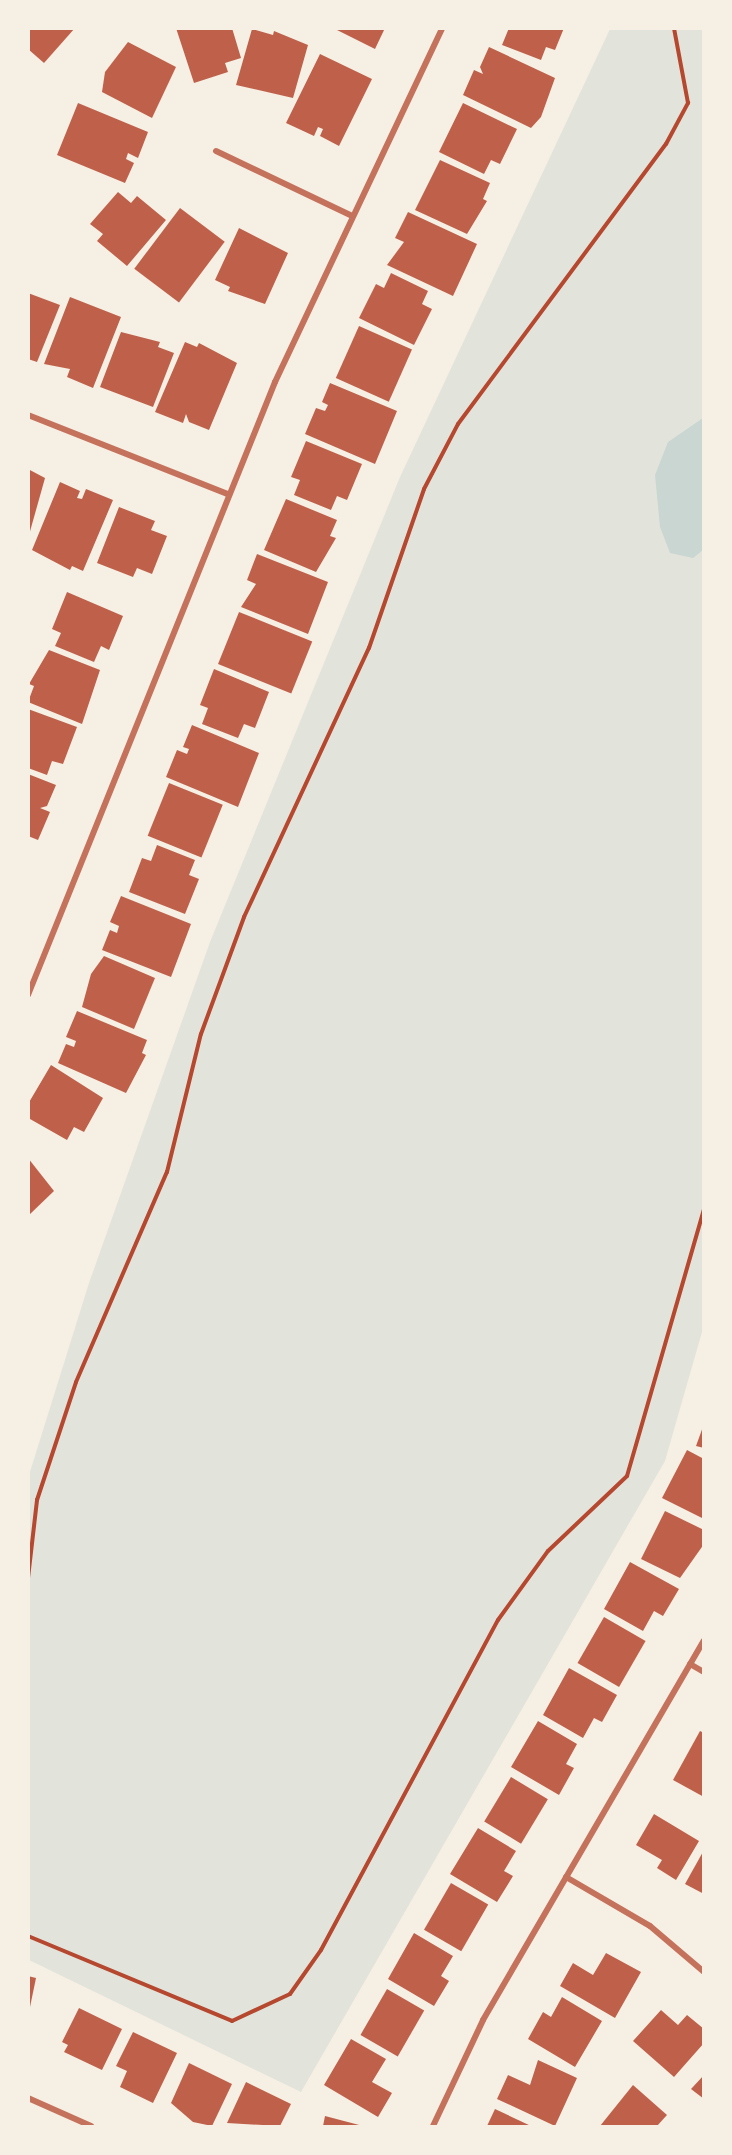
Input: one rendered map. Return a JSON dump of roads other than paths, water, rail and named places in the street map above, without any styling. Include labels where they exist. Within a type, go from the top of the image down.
[{"type":"street","points":[[28,995],[228,494],[352,216],[441,28]]},
{"type":"street","points":[[216,151],[352,216]]},
{"type":"street","points":[[28,415],[228,494]]},
{"type":"street","points":[[433,2127],[483,2020],[704,1641]]},
{"type":"street","points":[[690,1664],[704,1672]]},
{"type":"street","points":[[566,1877],[650,1926],[704,1972]]},
{"type":"street","points":[[28,2098],[91,2127]]}]
